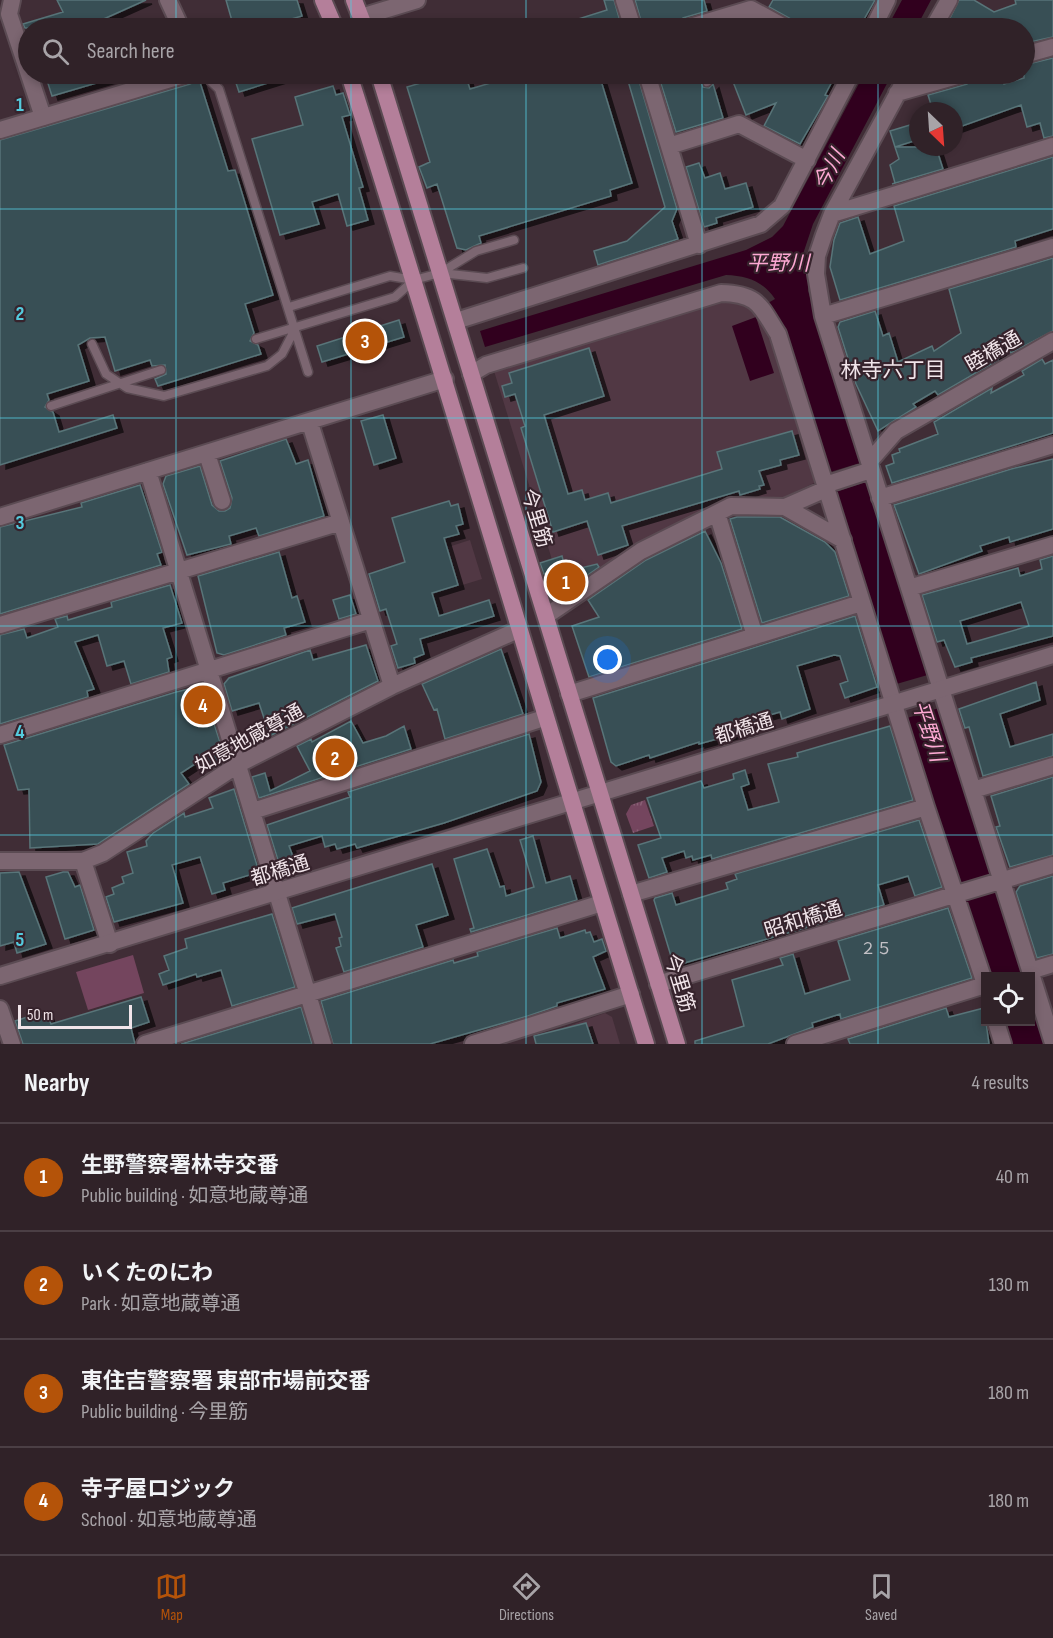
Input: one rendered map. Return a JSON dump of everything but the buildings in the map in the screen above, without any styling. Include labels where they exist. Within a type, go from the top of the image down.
[{"type":"main road","points":[[323,0],[329,18]]},
{"type":"main road","points":[[354,0],[361,18]]},
{"type":"main road","points":[[353,84],[432,335],[544,718],[646,1044]]},
{"type":"main road","name":"今里筋","points":[[382,84],[677,1044]]},
{"type":"street","points":[[168,0],[176,18]]},
{"type":"street","points":[[375,18],[417,0]]},
{"type":"street","points":[[624,0],[630,18]]},
{"type":"street","points":[[878,18],[887,0]]},
{"type":"street","points":[[938,18],[948,0]]},
{"type":"street","points":[[714,18],[749,4],[771,18]]},
{"type":"street","points":[[7,10],[18,43]]},
{"type":"street","points":[[1035,52],[1053,47]]},
{"type":"street","points":[[32,84],[43,117]]},
{"type":"street","points":[[0,130],[154,84]]},
{"type":"street","points":[[650,84],[699,245]]},
{"type":"street","points":[[457,324],[761,224],[782,206],[846,84]]},
{"type":"street","points":[[902,84],[832,214],[817,256],[817,288],[823,316],[869,468],[973,790],[999,881],[1053,1043]]},
{"type":"street","points":[[669,146],[738,124],[807,160]]},
{"type":"street","points":[[832,214],[1053,146]]},
{"type":"street","points":[[823,316],[1053,247]]},
{"type":"street","points":[[470,369],[721,293],[743,295],[758,301],[770,316],[778,334],[827,486],[861,603],[897,703],[926,807],[958,894],[981,972]]},
{"type":"street","name":"睦橋通","points":[[869,468],[896,431],[1053,341]]},
{"type":"street","points":[[0,517],[310,423],[444,375]]},
{"type":"street","points":[[310,423],[392,686]]},
{"type":"street","points":[[880,498],[1053,445]]},
{"type":"street","points":[[207,454],[222,501]]},
{"type":"street","points":[[785,507],[869,468]]},
{"type":"street","points":[[148,471],[180,569],[323,1044]]},
{"type":"street","points":[[546,616],[641,551],[717,513],[739,505],[785,507],[843,540]]},
{"type":"street","points":[[717,513],[755,636]]},
{"type":"street","points":[[0,625],[340,522]]},
{"type":"street","points":[[909,588],[1053,545]]},
{"type":"street","points":[[569,694],[861,603]]},
{"type":"street","points":[[0,735],[371,620]]},
{"type":"street","name":"如意地蔵尊通","points":[[0,861],[84,861],[103,853],[239,764],[392,686],[518,630]]},
{"type":"street","points":[[939,690],[1053,655]]},
{"type":"street","name":"都橋通","points":[[0,976],[939,690]]},
{"type":"street","points":[[253,811],[544,718]]},
{"type":"street","points":[[973,790],[1053,766]]},
{"type":"street","points":[[631,894],[926,807]]},
{"type":"street","points":[[84,861],[110,944]]},
{"type":"street","points":[[999,881],[1053,865]]},
{"type":"street","name":"昭和橋通","points":[[658,984],[999,881]]},
{"type":"street","points":[[145,1044],[602,903]]},
{"type":"street","points":[[1030,971],[1053,964]]},
{"type":"street","points":[[795,1044],[981,987]]},
{"type":"street","points":[[473,1044],[631,994]]},
{"type":"street","points":[[0,1009],[12,1044]]},
{"type":"street","points":[[997,1026],[1003,1044]]},
{"type":"lane","points":[[214,84],[219,89],[308,372]]},
{"type":"lane","points":[[289,307],[390,276],[414,280],[440,273],[476,251],[514,240]]},
{"type":"lane","points":[[440,273],[487,278],[523,268]]},
{"type":"lane","points":[[256,339],[395,297],[414,280]]},
{"type":"lane","points":[[92,344],[106,374],[127,388],[144,394],[164,396],[267,366],[282,354],[295,329]]},
{"type":"lane","points":[[51,406],[118,382],[161,370]]},
{"type":"shaded area","points":[[721,302],[738,303],[756,311],[766,327],[816,482],[778,500],[758,496],[723,499],[632,547],[579,587],[570,570],[557,576],[494,371]]},
{"type":"shaded area","points":[[470,540],[482,579],[414,600],[402,562]]},
{"type":"shaded area","points":[[605,1013],[612,1017],[620,1044],[568,1044],[563,1028]]},
{"type":"green space","points":[[645,800],[654,826],[633,833],[626,814],[631,805]]},
{"type":"green space","points":[[133,955],[144,993],[88,1010],[76,972]]},
{"type":"water","points":[[902,0],[931,0],[921,18],[892,18]]},
{"type":"water","name":"平野川","points":[[859,84],[887,84],[813,224],[803,254],[808,255],[808,291],[1024,972],[987,972],[778,319],[768,303],[775,299],[770,293],[754,281],[726,275],[485,347],[480,331],[746,250],[772,237],[783,226]]},
{"type":"water","points":[[756,317],[774,373],[750,381],[732,326]]},
{"type":"water","points":[[1035,1007],[1046,1044],[1009,1044],[1003,1026],[1035,1026]]},
{"type":"pier","points":[[863,462],[869,481],[833,493],[827,473]]},
{"type":"pier","points":[[931,674],[942,707],[904,719],[893,685]]},
{"type":"place","name":"東住吉警察署 東部市場前交番","points":[[365,341]]},
{"type":"place","name":"生野警察署林寺交番","points":[[566,582]]},
{"type":"place","name":"寺子屋ロジック","points":[[203,705]]},
{"type":"place","name":"いくたのにわ","points":[[335,758]]},
{"type":"district","name":"林寺六丁目","points":[[893,370]]},
{"type":"water label","name":"今川","points":[[829,170]]}]
